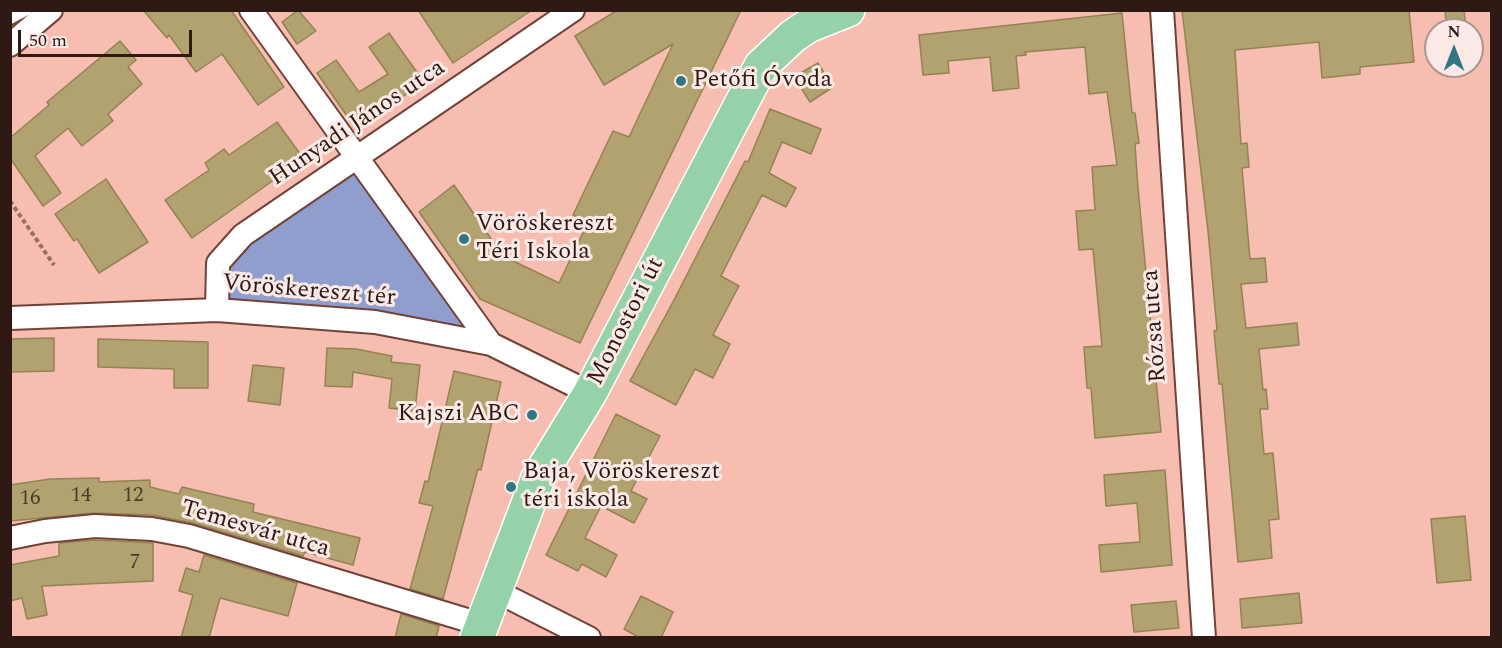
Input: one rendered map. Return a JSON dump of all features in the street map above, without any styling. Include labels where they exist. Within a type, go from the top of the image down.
[{"type":"main road","name":"Monostori út","points":[[478,631],[538,477],[590,393],[761,66],[793,36],[807,18],[848,10]]},
{"type":"street","points":[[10,45],[51,10]]},
{"type":"street","points":[[251,10],[491,344]]},
{"type":"street","name":"Hunyadi János utca","points":[[217,310],[218,263],[243,235],[573,10]]},
{"type":"street","name":"Rózsa utca","points":[[1162,10],[1204,638]]},
{"type":"street","name":"Vöröskereszt tér","points":[[10,318],[217,310],[375,322],[491,344],[590,393]]},
{"type":"street","name":"Temesvár utca","points":[[10,538],[45,531],[95,526],[152,529],[189,537],[478,631]]},
{"type":"street","points":[[494,590],[589,638]]},
{"type":"lane","points":[[10,19],[27,10]]},
{"type":"path","points":[[10,201],[54,266]]},
{"type":"shaded area","points":[[355,173],[472,333],[217,310],[218,263],[243,235]]},
{"type":"building","points":[[143,10],[231,10],[284,87],[258,105],[222,54],[196,72],[169,35],[167,38]]},
{"type":"building","points":[[298,10],[316,31],[297,44],[282,22]]},
{"type":"building","points":[[418,10],[532,10],[453,63]]},
{"type":"building","name":"Vöröskereszt Téri Iskola","points":[[618,10],[741,10],[580,343],[480,299],[419,212],[454,185],[503,256],[559,283],[588,222],[573,215],[613,131],[629,137],[673,44],[604,85],[575,36]]},
{"type":"building","points":[[1182,10],[1409,10],[1414,62],[1360,67],[1360,74],[1322,78],[1319,42],[1235,50],[1241,144],[1247,143],[1249,167],[1242,168],[1250,259],[1265,258],[1267,282],[1241,284],[1246,328],[1297,323],[1299,345],[1259,349],[1263,390],[1266,389],[1268,409],[1260,409],[1264,454],[1273,453],[1279,519],[1269,520],[1272,558],[1238,562],[1222,384],[1219,384],[1214,331],[1217,330],[1208,231]]},
{"type":"building","points":[[1445,10],[1464,10],[1465,18],[1446,18]]},
{"type":"building","points":[[1122,13],[1132,113],[1135,113],[1139,143],[1135,144],[1138,188],[1161,432],[1095,438],[1091,388],[1087,388],[1084,347],[1102,346],[1093,249],[1079,250],[1076,211],[1095,210],[1092,167],[1117,165],[1107,92],[1089,94],[1085,47],[1025,52],[1026,55],[1016,56],[1019,88],[993,91],[990,57],[948,61],[949,73],[923,75],[919,35]]},
{"type":"building","points":[[389,33],[424,82],[356,129],[317,73],[336,60],[359,92],[388,74],[369,47]]},
{"type":"building","points":[[120,41],[136,60],[128,67],[142,84],[108,114],[113,121],[82,146],[68,128],[35,156],[61,193],[43,206],[10,158],[10,138],[49,105],[47,102]]},
{"type":"building","points":[[818,63],[833,87],[810,102],[794,77]]},
{"type":"building","points":[[770,109],[821,129],[811,154],[782,142],[769,173],[796,188],[786,207],[762,195],[721,276],[739,286],[713,335],[730,344],[713,378],[695,369],[676,405],[630,381],[745,161],[748,162]]},
{"type":"building","points":[[277,122],[306,162],[280,180],[278,177],[192,238],[165,200],[209,170],[205,163],[224,149],[229,155]]},
{"type":"building","points":[[106,179],[148,242],[99,273],[77,239],[74,241],[55,214]]},
{"type":"building","points":[[54,338],[54,371],[10,372],[10,339]]},
{"type":"building","points":[[98,339],[208,342],[208,388],[174,388],[174,369],[98,367]]},
{"type":"building","points":[[327,348],[356,349],[392,356],[391,362],[420,365],[415,411],[389,408],[392,379],[353,372],[352,387],[325,386]]},
{"type":"building","points":[[253,365],[284,368],[280,405],[248,401]]},
{"type":"building","points":[[454,371],[501,382],[481,470],[478,469],[443,599],[410,589],[433,506],[419,503],[425,481],[428,482]]},
{"type":"building","points":[[616,414],[660,436],[631,491],[647,499],[634,523],[601,506],[585,538],[617,555],[606,577],[582,564],[578,571],[546,555]]},
{"type":"building","points":[[1165,470],[1172,565],[1101,572],[1099,545],[1140,542],[1137,503],[1106,506],[1104,475]]},
{"type":"building","points":[[99,478],[99,482],[150,480],[150,487],[179,494],[182,487],[254,504],[253,512],[360,538],[353,565],[305,552],[303,556],[193,523],[153,515],[94,513],[10,521],[10,485],[50,479]]},
{"type":"building","points":[[1465,516],[1471,580],[1437,583],[1431,519]]},
{"type":"building","points":[[95,540],[153,543],[153,581],[42,586],[47,615],[27,619],[22,598],[10,601],[10,565],[59,556],[59,543]]},
{"type":"building","points":[[204,555],[297,583],[288,616],[220,598],[209,638],[181,638],[193,595],[179,591],[186,568],[199,572]]},
{"type":"building","points":[[1299,593],[1302,623],[1242,628],[1240,599]]},
{"type":"building","points":[[641,596],[673,612],[661,638],[640,638],[624,629]]},
{"type":"building","points":[[1176,601],[1179,628],[1134,632],[1131,605]]},
{"type":"building","points":[[401,614],[439,626],[436,638],[395,638]]},
{"type":"place","name":"Petőfi Óvoda","points":[[681,81]]},
{"type":"place","name":"Vöröskereszt Téri Iskola","points":[[464,239]]},
{"type":"place","name":"Kajszi ABC","points":[[532,415]]},
{"type":"place","name":"Baja, Vöröskereszt téri iskola","points":[[511,487]]}]
